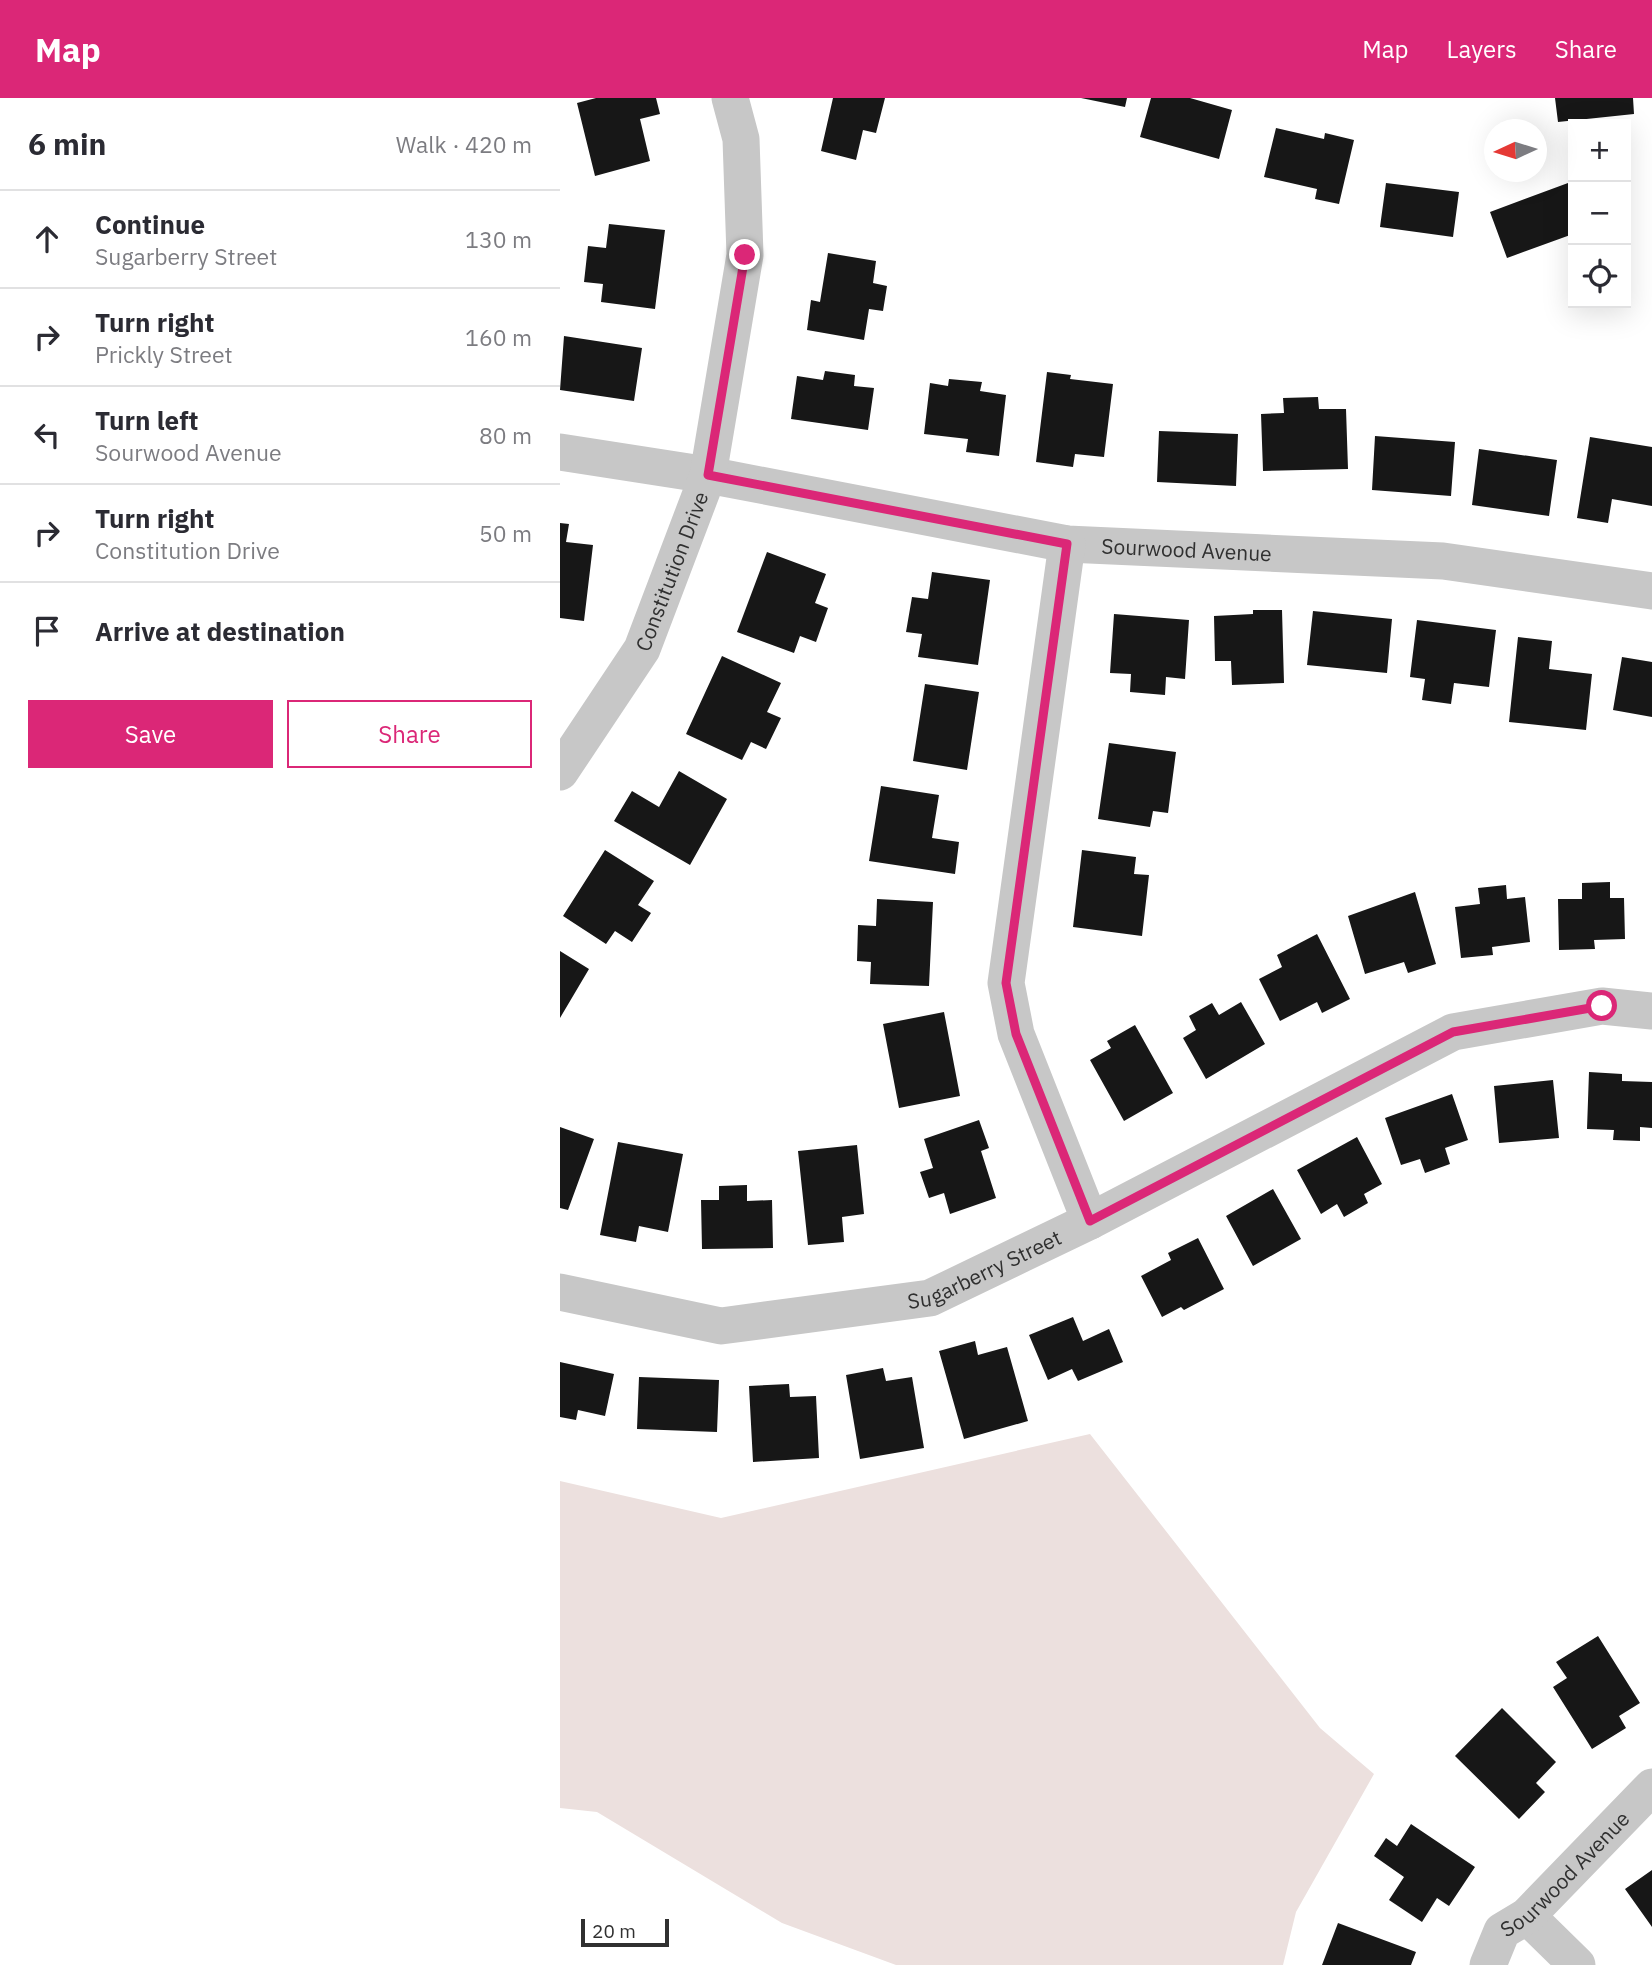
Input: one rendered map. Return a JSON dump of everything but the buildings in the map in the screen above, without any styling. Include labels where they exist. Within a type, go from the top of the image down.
[{"type":"street","name":"Constitution Drive","points":[[560,772],[642,649],[708,475],[745,255],[741,139],[730,98]]},
{"type":"street","name":"Sourwood Avenue","points":[[560,452],[708,475],[1067,544],[1443,561],[1652,591]]},
{"type":"street","points":[[1067,544],[1006,983],[1016,1034],[1090,1221]]},
{"type":"street","name":"Sugarberry Street","points":[[560,1292],[721,1326],[930,1298],[1090,1221],[1453,1032],[1602,1006],[1652,1011]]},
{"type":"street","name":"Sourwood Avenue","points":[[1488,1965],[1502,1931],[1527,1916],[1652,1787]]},
{"type":"street","points":[[1527,1916],[1577,1965]]},
{"type":"shaded area","points":[[1090,1434],[1320,1728],[1374,1774],[1296,1912],[1283,1965],[896,1965],[782,1923],[597,1812],[560,1808],[560,1481],[721,1518]]},
{"type":"route","points":[[745,255],[708,475],[1067,544],[1006,983],[1016,1034],[1090,1221],[1453,1032],[1602,1006]]}]
